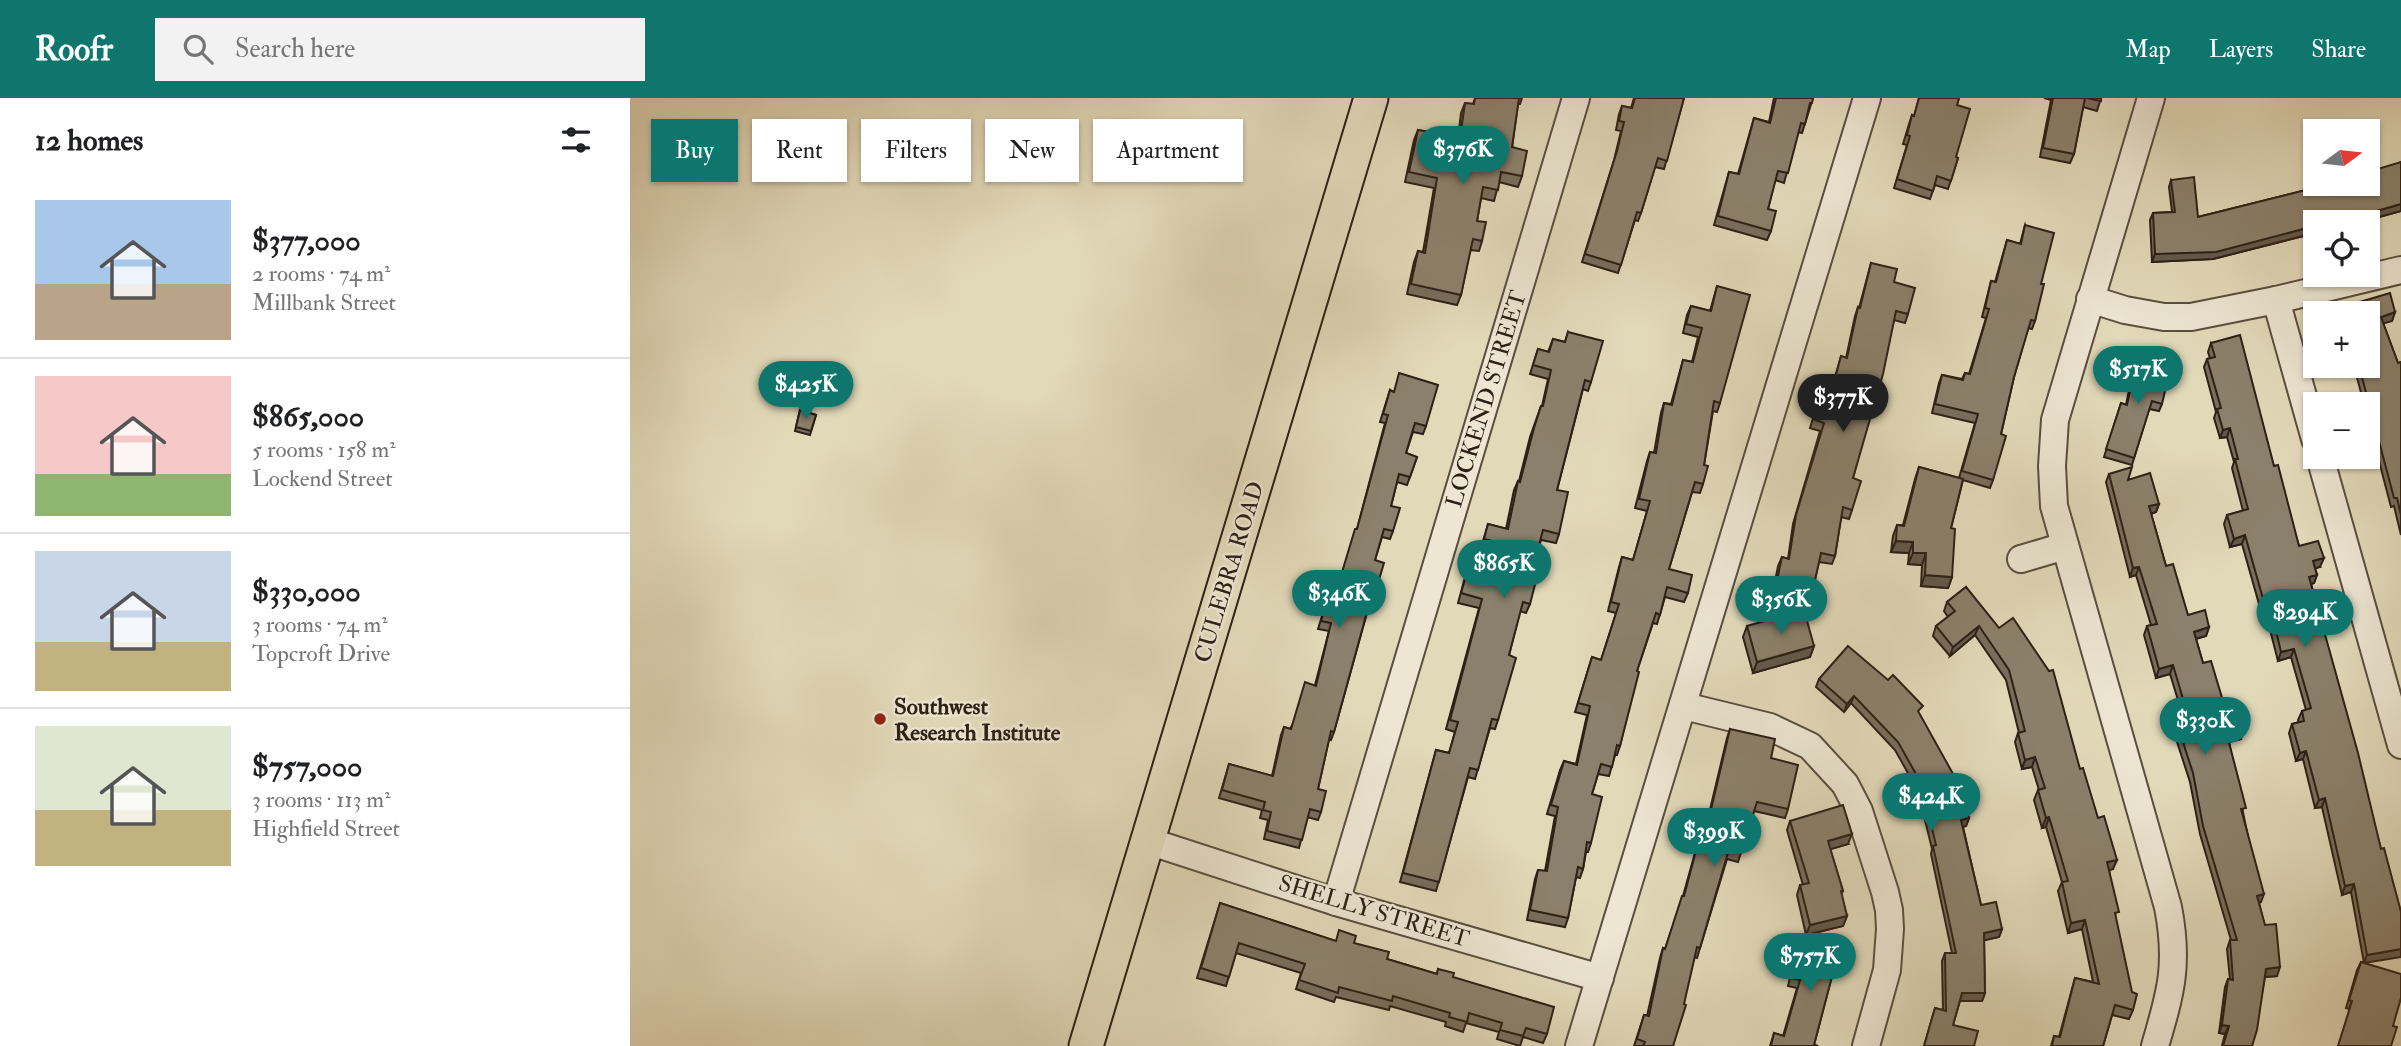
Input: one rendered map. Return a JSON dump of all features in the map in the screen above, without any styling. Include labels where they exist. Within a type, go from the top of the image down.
[{"type":"main road","name":"CULEBRA ROAD","points":[[1086,1046],[1371,98]]},
{"type":"street","name":"LOCKEND STREET","points":[[1336,902],[1576,98]]},
{"type":"street","points":[[1579,1046],[1867,98]]},
{"type":"street","points":[[2151,98],[2055,420],[2052,466],[2054,506],[2168,907],[2172,930],[2172,991],[2155,1046]]},
{"type":"street","points":[[2090,299],[2125,310],[2164,317],[2210,314],[2401,270]]},
{"type":"street","points":[[2276,300],[2303,396]]},
{"type":"street","points":[[2323,469],[2401,745]]},
{"type":"street","points":[[2021,559],[2065,546]]},
{"type":"street","points":[[1684,706],[1770,727],[1790,736],[1810,746],[1845,784],[1859,811],[1885,892],[1890,929],[1887,970],[1866,1046]]},
{"type":"street","name":"SHELLY STREET","points":[[1148,841],[1336,902],[1600,978]]},
{"type":"building","points":[[1475,98],[1519,98],[1512,147],[1527,151],[1522,176],[1501,172],[1498,190],[1483,187],[1477,221],[1486,222],[1482,241],[1473,239],[1461,295],[1411,284],[1418,251],[1425,253],[1437,178],[1409,172],[1418,130],[1460,138],[1465,103],[1474,104]]},
{"type":"building","points":[[1635,98],[1684,98],[1667,161],[1658,158],[1641,213],[1637,212],[1621,265],[1585,254],[1617,151],[1624,122],[1619,121],[1622,106],[1632,108]]},
{"type":"building","points":[[1776,98],[1813,98],[1805,124],[1801,123],[1788,173],[1778,171],[1768,209],[1776,211],[1771,231],[1718,216],[1729,172],[1739,174],[1754,118],[1770,123]]},
{"type":"building","points":[[1919,98],[1959,98],[1957,105],[1970,109],[1951,181],[1937,176],[1933,191],[1897,179],[1910,136],[1907,135],[1912,115],[1914,116]]},
{"type":"building","points":[[2053,98],[2085,98],[2074,154],[2043,148]]},
{"type":"building","points":[[2401,162],[2401,204],[2380,210],[2303,210],[2303,229],[2216,252],[2155,254],[2153,213],[2175,212],[2171,180],[2194,177],[2198,217],[2303,191],[2303,196],[2380,196],[2380,168]]},
{"type":"building","points":[[2025,225],[2054,233],[2035,321],[2031,320],[2014,377],[2001,434],[2006,436],[1993,480],[1962,471],[1978,414],[1935,404],[1942,375],[1963,380],[1965,373],[1970,374],[1989,309],[1985,308],[1991,281],[1996,282],[2007,240],[2021,244]]},
{"type":"building","points":[[1871,263],[1897,269],[1894,282],[1915,288],[1908,314],[1896,311],[1883,374],[1853,478],[1861,481],[1852,510],[1843,507],[1835,556],[1821,553],[1810,602],[1774,594],[1782,557],[1789,559],[1796,515],[1824,423],[1813,419],[1818,402],[1828,405],[1841,356],[1847,358]]},
{"type":"building","points":[[1717,286],[1750,295],[1720,403],[1714,401],[1704,465],[1708,466],[1703,484],[1695,482],[1669,569],[1692,575],[1688,593],[1667,587],[1660,615],[1656,613],[1637,671],[1639,672],[1620,746],[1617,745],[1612,767],[1601,764],[1592,794],[1602,797],[1591,843],[1587,842],[1583,869],[1578,867],[1568,918],[1530,910],[1538,870],[1547,871],[1558,807],[1551,805],[1564,761],[1577,765],[1590,706],[1578,703],[1592,657],[1601,660],[1619,604],[1611,602],[1622,557],[1633,560],[1650,501],[1639,499],[1650,452],[1656,453],[1664,403],[1672,405],[1683,360],[1693,362],[1702,328],[1686,324],[1691,306],[1711,311]]},
{"type":"building","points":[[2390,293],[2395,312],[2381,317],[2398,363],[2401,362],[2401,515],[2380,445],[2380,392],[2366,392],[2362,378],[2380,378],[2380,301],[2363,301]]},
{"type":"building","points":[[1568,332],[1603,341],[1591,382],[1585,380],[1557,490],[1568,492],[1559,534],[1543,530],[1532,571],[1538,573],[1530,604],[1523,602],[1509,655],[1516,658],[1498,720],[1492,719],[1478,770],[1470,768],[1439,882],[1403,873],[1436,750],[1449,753],[1458,722],[1450,720],[1482,599],[1461,593],[1467,572],[1486,577],[1496,542],[1484,539],[1488,524],[1508,529],[1518,481],[1520,482],[1534,428],[1543,406],[1551,370],[1533,365],[1538,349],[1549,352],[1553,339],[1565,342]]},
{"type":"building","points":[[2240,335],[2274,466],[2278,465],[2299,546],[2318,541],[2324,558],[2313,561],[2317,575],[2309,577],[2358,753],[2381,849],[2384,848],[2401,912],[2401,949],[2367,955],[2354,884],[2345,886],[2325,798],[2319,800],[2306,751],[2300,753],[2292,724],[2304,721],[2302,711],[2311,708],[2294,649],[2281,652],[2269,601],[2264,602],[2245,535],[2234,539],[2227,515],[2248,509],[2230,428],[2223,430],[2217,409],[2221,408],[2207,359],[2215,357],[2211,343]]},
{"type":"building","points":[[2137,357],[2171,365],[2162,404],[2152,401],[2134,458],[2106,449],[2121,403],[2127,405]]},
{"type":"building","points":[[1399,373],[1438,385],[1426,426],[1415,423],[1406,453],[1417,457],[1410,477],[1399,474],[1391,506],[1400,508],[1393,531],[1384,529],[1375,560],[1384,563],[1378,583],[1375,583],[1334,732],[1331,731],[1318,789],[1326,791],[1321,812],[1310,809],[1302,840],[1267,831],[1271,812],[1263,810],[1265,802],[1222,790],[1229,764],[1273,776],[1284,727],[1291,729],[1305,682],[1316,686],[1331,623],[1321,621],[1327,600],[1333,602],[1357,529],[1388,415],[1383,414],[1390,390],[1394,392]]},
{"type":"building","points":[[800,410],[816,415],[811,431],[796,427]]},
{"type":"building","points":[[1919,467],[1963,479],[1951,528],[1955,529],[1952,577],[1925,575],[1926,553],[1913,553],[1913,542],[1896,541],[1897,525],[1904,526]]},
{"type":"building","points":[[2132,467],[2128,480],[2150,473],[2159,504],[2149,506],[2166,566],[2173,564],[2188,615],[2205,610],[2209,627],[2194,632],[2203,663],[2211,661],[2226,711],[2237,707],[2244,730],[2227,735],[2246,808],[2241,809],[2264,894],[2257,896],[2265,925],[2276,924],[2280,967],[2266,969],[2252,1046],[2223,1046],[2229,1026],[2222,1025],[2228,979],[2233,980],[2230,940],[2237,940],[2203,826],[2193,773],[2170,702],[2183,699],[2173,665],[2159,669],[2147,626],[2157,624],[2139,567],[2133,568],[2109,474]]},
{"type":"building","points":[[1966,587],[1999,628],[2013,618],[2049,671],[2053,670],[2080,769],[2083,768],[2098,818],[2104,816],[2117,860],[2107,862],[2119,912],[2115,913],[2132,992],[2137,994],[2133,1010],[2115,1005],[2103,1046],[2052,1046],[2054,1036],[2060,1037],[2075,978],[2099,984],[2085,920],[2071,923],[2062,882],[2068,881],[2038,790],[2045,788],[2035,757],[2025,760],[2018,733],[2025,731],[2009,670],[1979,626],[1953,647],[1936,626],[1955,611],[1947,602]]},
{"type":"building","points":[[1804,610],[1814,646],[1757,662],[1747,626]]},
{"type":"building","points":[[1848,646],[1888,680],[1893,675],[1923,706],[1918,711],[1962,790],[1969,818],[1961,820],[1981,905],[1996,902],[2002,929],[1984,933],[1985,993],[1962,993],[1953,1025],[1978,1031],[1974,1046],[1924,1046],[1935,1008],[1946,1011],[1945,953],[1956,953],[1933,846],[1936,845],[1921,783],[1898,742],[1854,696],[1847,704],[1819,679]]},
{"type":"building","points":[[1730,729],[1775,739],[1771,758],[1798,765],[1788,809],[1757,802],[1741,853],[1729,849],[1700,948],[1697,947],[1684,1004],[1686,1005],[1673,1046],[1643,1046],[1645,1042],[1637,1039],[1644,1015],[1649,1016],[1663,948],[1665,949],[1684,896],[1699,840],[1687,836],[1694,814],[1709,818]]},
{"type":"building","points":[[1843,805],[1852,834],[1828,841],[1843,891],[1847,916],[1810,925],[1800,885],[1809,883],[1790,821]]},
{"type":"building","points":[[1220,903],[1336,941],[1339,930],[1356,936],[1354,943],[1389,952],[1387,959],[1437,974],[1438,969],[1454,973],[1453,977],[1554,1007],[1547,1034],[1526,1028],[1523,1036],[1500,1030],[1502,1023],[1469,1013],[1467,1022],[1449,1017],[1450,1013],[1393,996],[1392,1001],[1339,987],[1338,993],[1299,980],[1305,964],[1239,943],[1229,977],[1201,968]]},
{"type":"building","points":[[1811,935],[1841,942],[1814,1045],[1818,1046],[1771,1046],[1774,1033],[1784,1036],[1800,980],[1791,978],[1798,949],[1815,953]]},
{"type":"building","points":[[2361,962],[2401,974],[2401,998],[2393,1026],[2397,1027],[2391,1046],[2338,1046]]},
{"type":"place","name":"Southwest Research Institute","points":[[880,719]]}]
